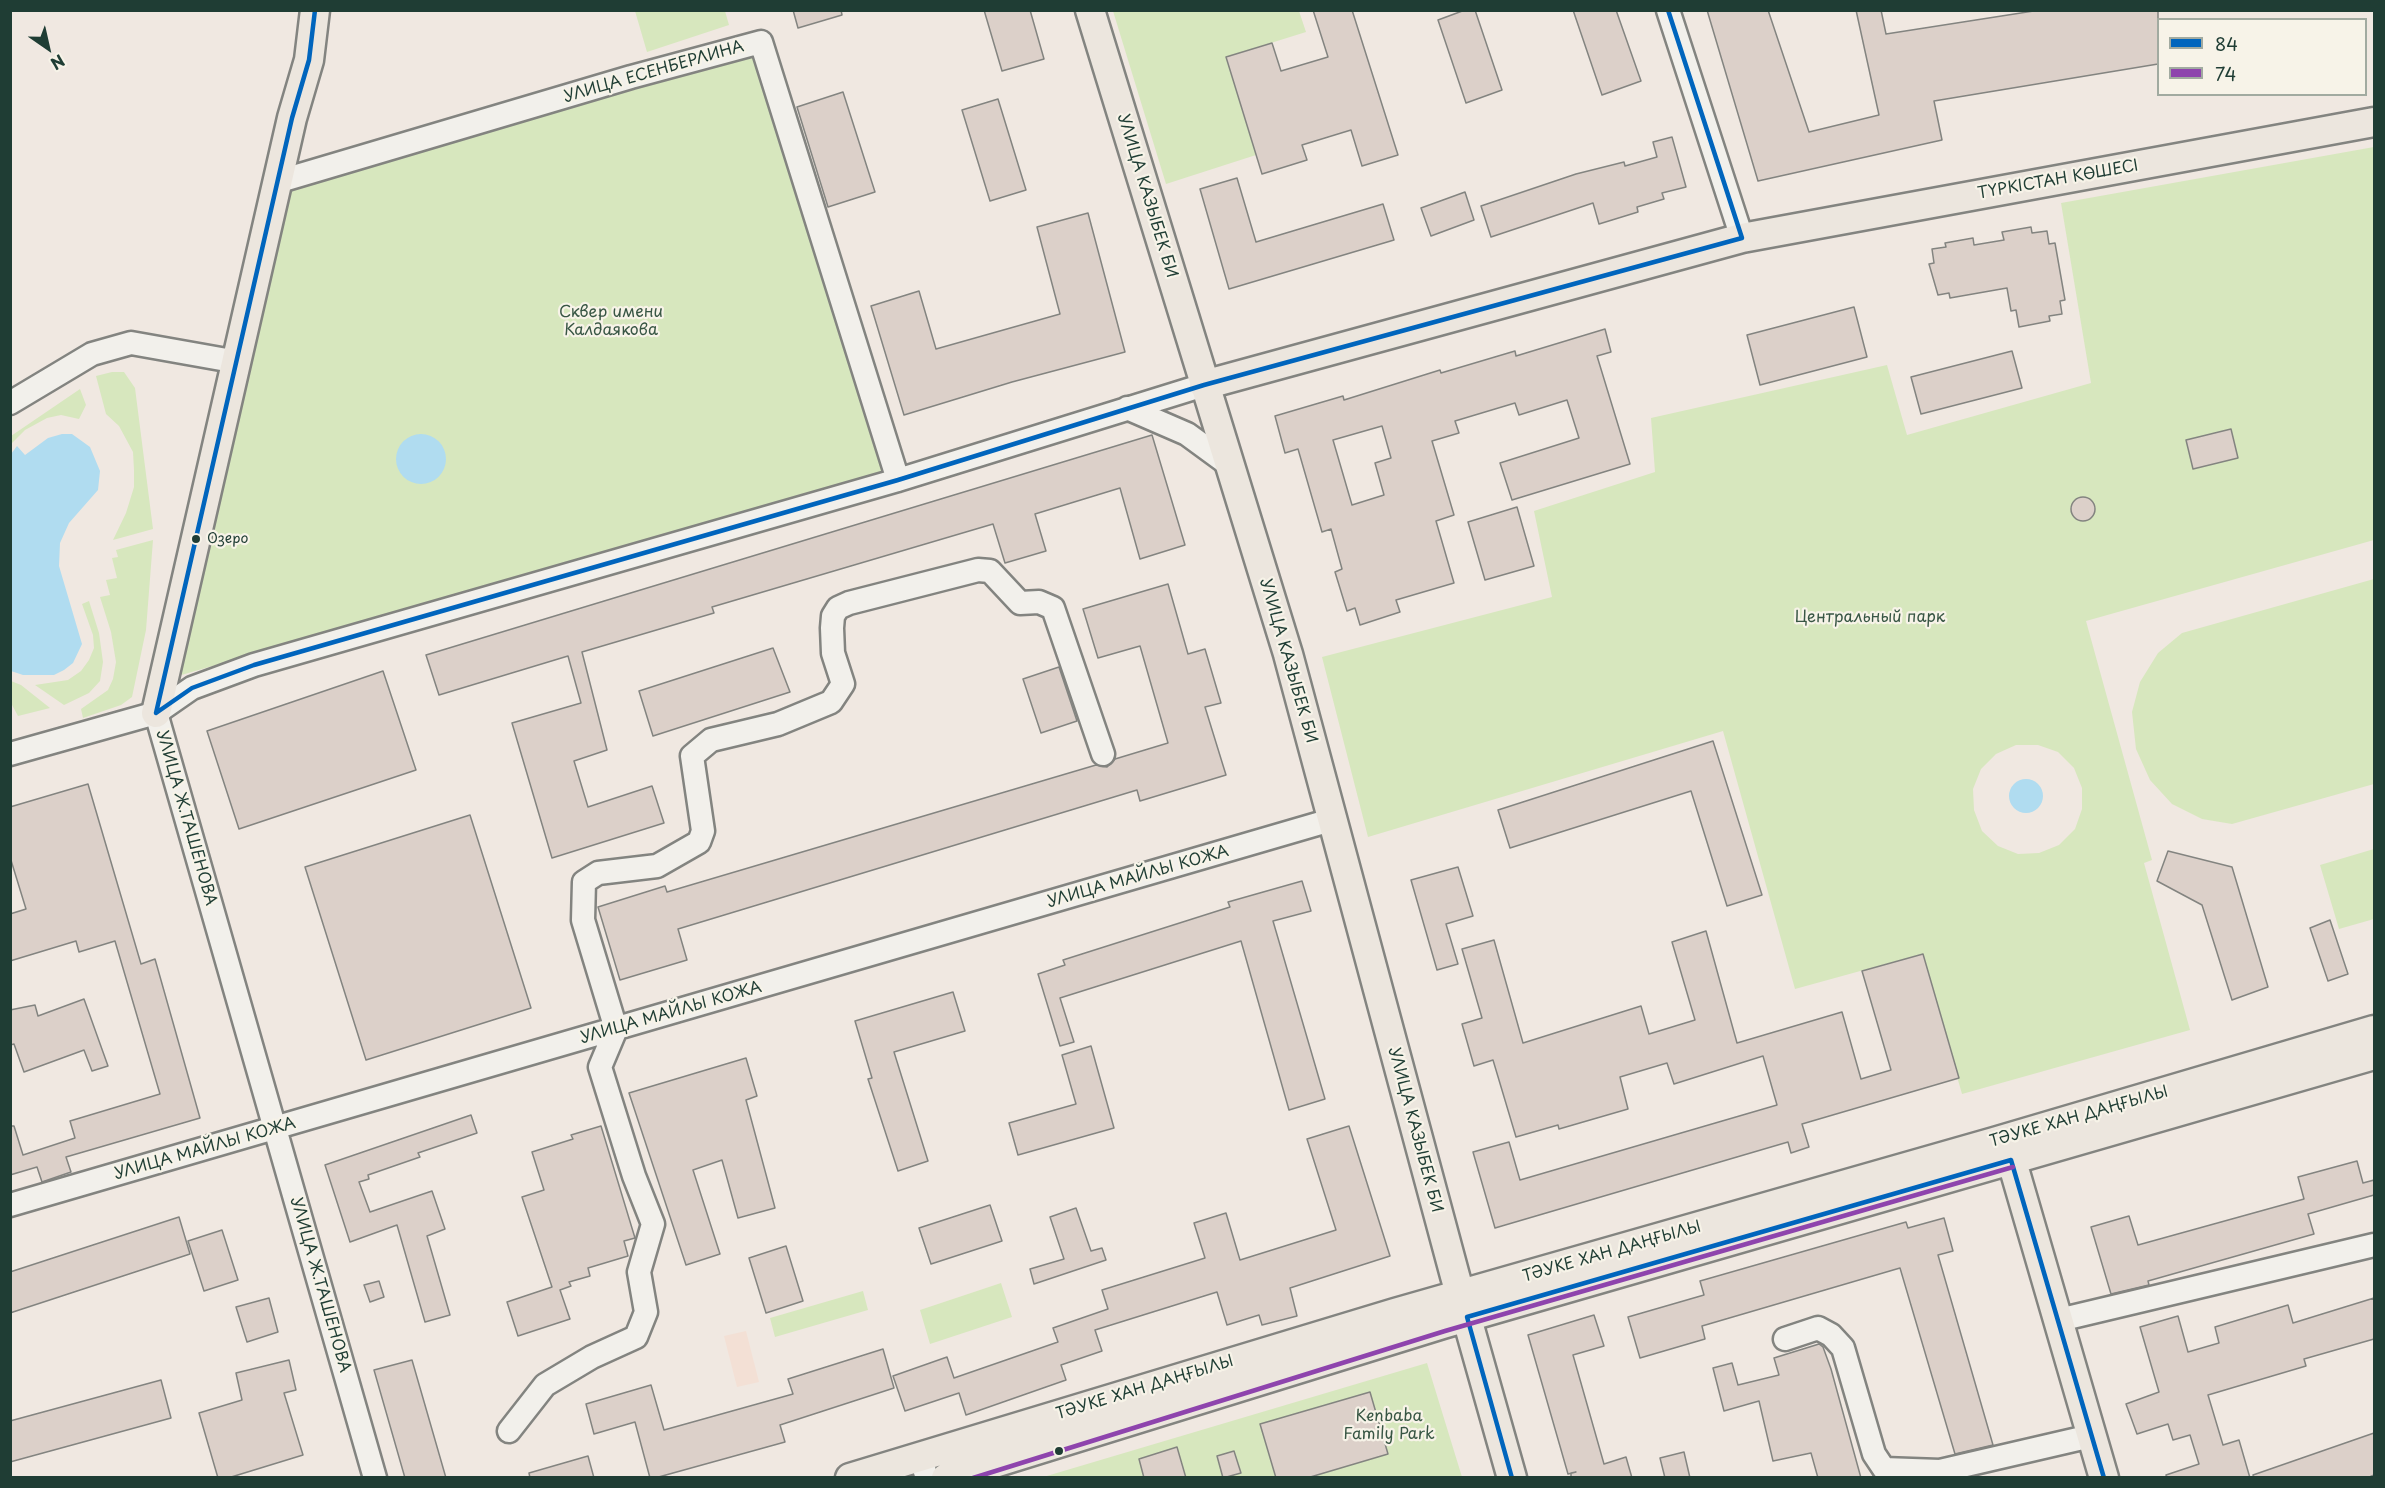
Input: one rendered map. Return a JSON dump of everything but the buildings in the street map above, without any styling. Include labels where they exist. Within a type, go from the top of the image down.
[{"type":"main road","name":"УЛИЦА Ж.ТАШЕНОВА","points":[[156,713],[280,181],[292,117],[309,60],[315,10]]},
{"type":"main road","name":"УЛИЦА КАЗЫБЕК БИ","points":[[1090,10],[1288,654],[1463,1306],[1512,1478]]},
{"type":"main road","name":"ТҮРКІСТАН КӨШЕСІ","points":[[1204,385],[1742,238],[2374,122]]},
{"type":"main road","name":"ТӘУКЕ ХАН ДАҢҒЫЛЫ","points":[[2008,1149],[2374,1030]]},
{"type":"main road","name":"ТӘУКЕ ХАН ДАҢҒЫЛЫ","points":[[946,1478],[1463,1306],[2008,1149],[2374,1055]]},
{"type":"main road","points":[[2008,1149],[2104,1478]]},
{"type":"main road","name":"ТӘУКЕ ХАН ДАҢҒЫЛЫ","points":[[850,1478],[924,1467],[1395,1313],[1463,1306]]},
{"type":"street","points":[[1668,10],[1742,238]]},
{"type":"street","name":"УЛИЦА ЕСЕНБЕРЛИНА","points":[[280,181],[631,77],[762,42],[898,480]]},
{"type":"street","points":[[10,402],[92,354],[131,343],[238,362]]},
{"type":"street","points":[[10,754],[156,713],[192,688],[254,665],[898,480],[1204,385]]},
{"type":"street","points":[[1127,408],[1187,434],[1228,464]]},
{"type":"street","points":[[509,1431],[545,1385],[592,1357],[636,1337],[646,1312],[639,1272],[653,1224],[634,1176],[600,1067],[616,1029],[584,920],[584,882],[598,873],[657,866],[699,842],[703,831],[692,756],[701,746],[720,737],[778,724],[831,702],[843,684],[833,653],[833,616],[838,608],[941,578],[978,570],[990,571],[1020,603],[1040,602],[1053,608],[1103,754]]},
{"type":"street","name":"УЛИЦА Ж.ТАШЕНОВА","points":[[156,713],[375,1478]]},
{"type":"street","name":"УЛИЦА МАЙЛЫ КОЖА","points":[[10,1205],[1331,820]]},
{"type":"street","points":[[2059,1320],[2374,1245]]},
{"type":"street","points":[[1785,1339],[1818,1328],[1831,1335],[1843,1348],[1874,1454],[1884,1468],[1940,1471],[2091,1436]]},
{"type":"shaded area","points":[[746,1331],[759,1382],[737,1387],[724,1336]]},
{"type":"green space","points":[[635,11],[725,11],[729,25],[647,52]]},
{"type":"green space","points":[[1113,11],[1299,11],[1306,32],[1226,57],[1256,155],[1166,184]]},
{"type":"green space","name":"Сквер имени Калдаякова","points":[[760,46],[888,470],[178,676],[291,190]]},
{"type":"green space","name":"Центральный парк","points":[[2374,147],[2374,540],[2086,621],[2152,860],[2144,863],[2190,1030],[1962,1094],[1922,954],[1795,989],[1723,731],[1368,837],[1322,657],[1552,597],[1534,511],[1655,472],[1651,418],[1887,365],[1907,435],[2091,383],[2061,203]],"holes":[[[2016,745],[2038,745],[2058,752],[2074,768],[2082,788],[2082,809],[2075,829],[2059,845],[2039,853],[2018,854],[1998,846],[1982,831],[1974,810],[1973,789],[1981,769],[1996,754]]]},
{"type":"green space","points":[[124,372],[135,388],[153,529],[113,540],[126,513],[134,487],[134,470],[133,452],[119,426],[106,414],[96,376]]},
{"type":"green space","points":[[80,389],[86,405],[79,419],[61,415],[47,418],[25,430],[11,444],[11,436]]},
{"type":"green space","points":[[153,540],[146,630],[132,697],[121,705],[83,718],[81,709],[108,690],[113,679],[116,662],[111,632],[100,597],[110,595],[106,580],[117,578],[112,558],[118,557],[116,550]]},
{"type":"green space","points":[[2374,579],[2374,784],[2232,824],[2202,819],[2172,804],[2150,780],[2136,749],[2132,712],[2140,682],[2158,653],[2182,633]]},
{"type":"green space","points":[[89,601],[99,633],[103,662],[100,681],[89,693],[64,705],[35,685],[68,680],[81,671],[89,660],[94,648],[93,635],[82,604]]},
{"type":"green space","points":[[11,681],[21,685],[50,708],[18,716],[11,703]]},
{"type":"green space","points":[[2374,849],[2374,919],[2339,929],[2320,865]]},
{"type":"green space","points":[[1001,1283],[1012,1317],[930,1344],[920,1310]]},
{"type":"green space","points":[[863,1291],[868,1310],[775,1337],[770,1318]]},
{"type":"green space","name":"Kenbaba Family Park","points":[[1427,1363],[1462,1477],[1040,1478]]},
{"type":"water","points":[[72,434],[90,447],[100,471],[98,490],[69,523],[60,543],[59,566],[82,644],[73,663],[64,670],[54,675],[23,675],[11,671],[11,454],[17,446],[25,455],[48,438]]},
{"type":"water","points":[[416,434],[426,434],[439,441],[446,454],[446,464],[439,477],[426,484],[416,484],[407,480],[400,473],[396,464],[396,454],[400,445],[407,438]]},
{"type":"water","points":[[2026,779],[2038,784],[2043,796],[2038,808],[2026,813],[2014,808],[2009,796],[2014,784]]},
{"type":"transit line","name":"84","points":[[156,713],[292,118],[309,60],[315,10]]},
{"type":"transit line","name":"84","points":[[156,713],[192,688],[254,665],[898,480],[1204,385],[1742,238],[1668,10]]},
{"type":"transit line","name":"84","points":[[1512,1478],[1467,1317],[2011,1160],[2104,1478]]},
{"type":"transit line","name":"74","points":[[973,1478],[1445,1331],[2013,1167]]},
{"type":"place","name":"Озеро","points":[[196,539]]}]
